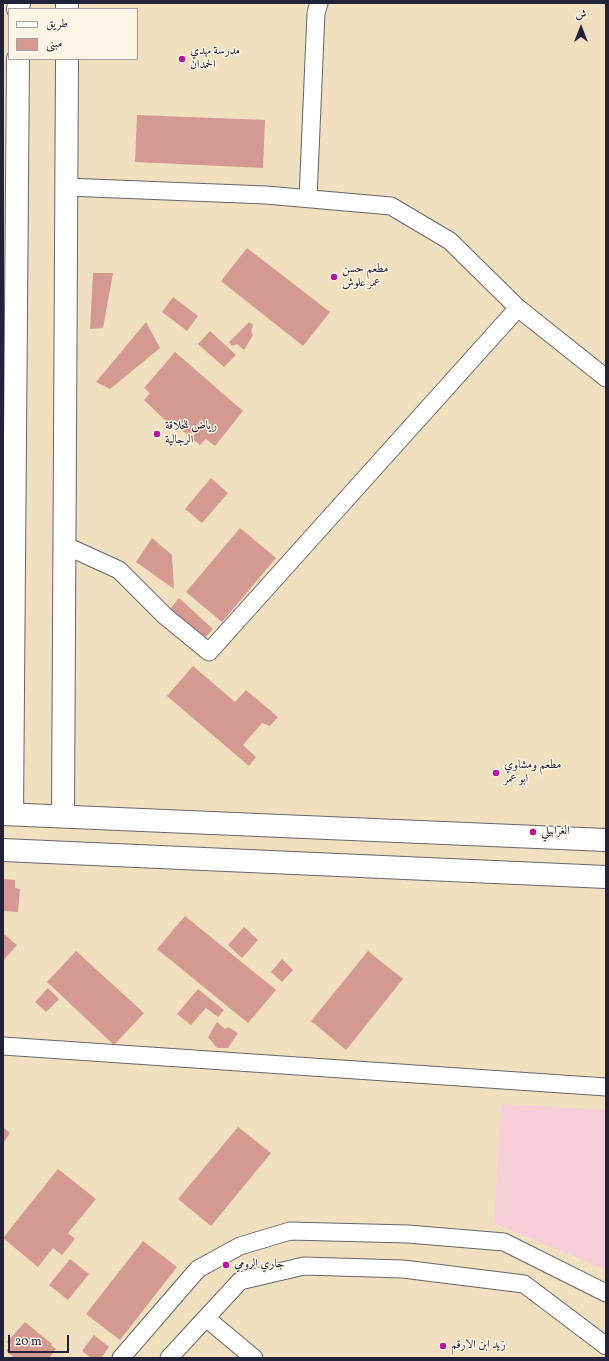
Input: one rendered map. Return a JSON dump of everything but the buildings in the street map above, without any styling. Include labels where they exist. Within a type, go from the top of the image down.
[{"type":"main road","points":[[18,60],[8,814],[606,840]]},
{"type":"main road","points":[[63,816],[67,60]]},
{"type":"main road","points":[[3,850],[606,877]]},
{"type":"street","points":[[308,198],[316,12],[319,3]]},
{"type":"street","points":[[66,187],[266,195],[391,206],[450,241],[518,308],[606,378]]},
{"type":"street","points":[[64,545],[120,570],[165,616],[209,652],[518,308]]},
{"type":"street","points":[[3,1046],[606,1087]]},
{"type":"street","points":[[121,1358],[198,1269],[240,1246],[290,1231],[408,1234],[504,1242],[606,1293]]},
{"type":"street","points":[[169,1358],[240,1281],[304,1266],[403,1269],[524,1284],[606,1346]]},
{"type":"street","points":[[206,1318],[254,1358]]},
{"type":"shaded area","points":[[501,1104],[606,1110],[606,1270],[494,1223]]},
{"type":"place","name":"مدرسة مهدي الحمدان","points":[[182,59]]},
{"type":"place","name":"مطعم حسن عمر علوش","points":[[334,277]]},
{"type":"place","name":"رياض للحلاقة الرجالية","points":[[157,434]]},
{"type":"place","name":"مطعم ومشاوي ابو عمر","points":[[496,773]]},
{"type":"place","name":"الغرابيلي","points":[[533,832]]},
{"type":"place","name":"جاري الرومي","points":[[226,1265]]},
{"type":"place","name":"زيد ابن الارقم","points":[[443,1346]]}]
